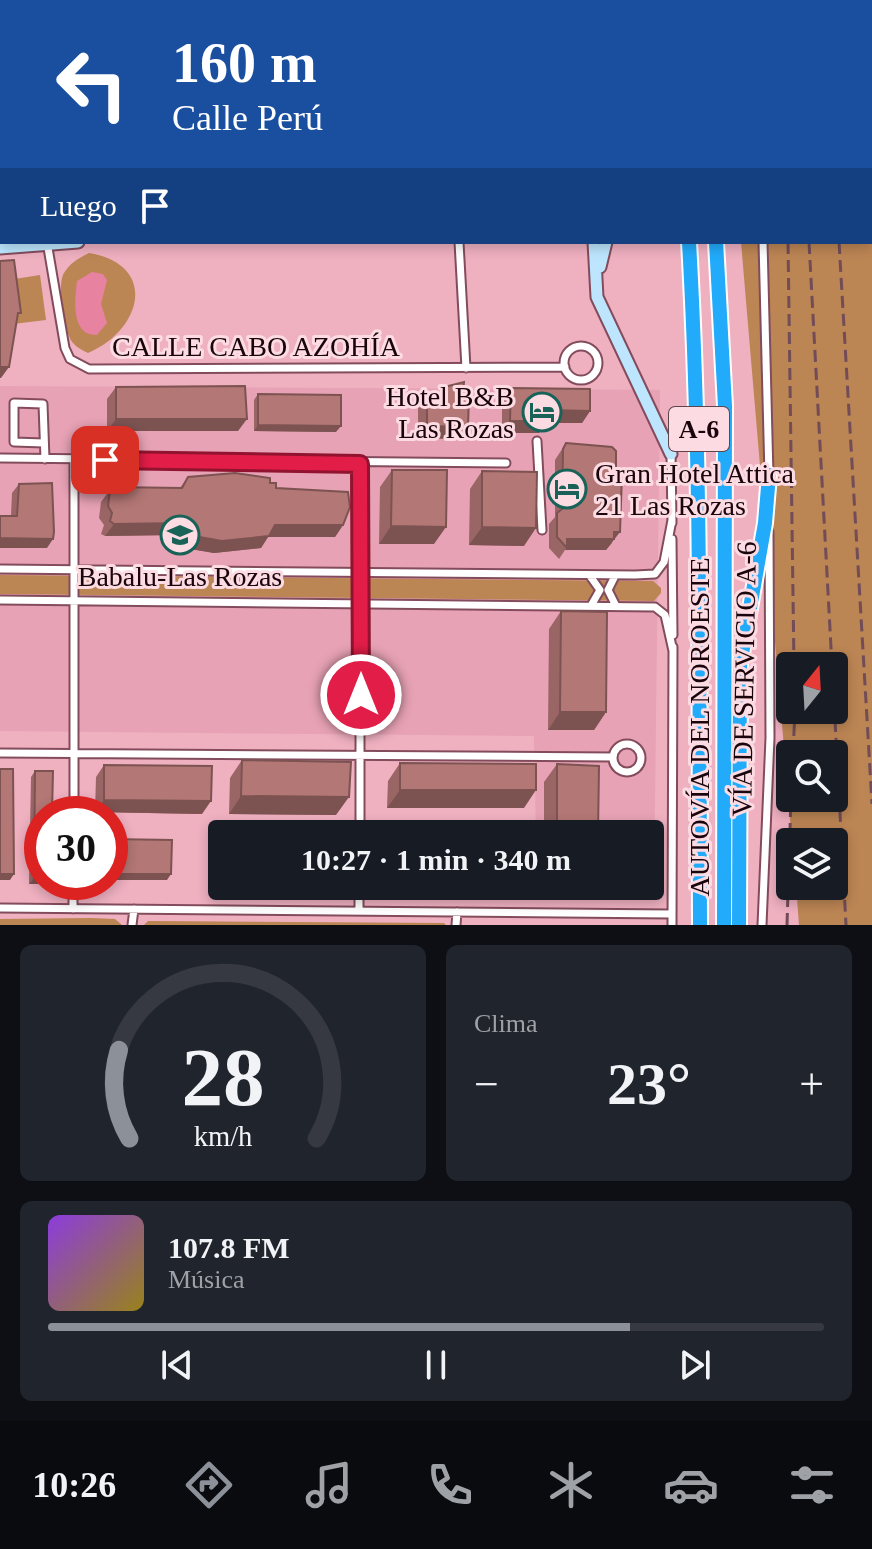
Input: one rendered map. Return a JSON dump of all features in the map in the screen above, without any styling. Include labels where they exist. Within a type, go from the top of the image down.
[{"type":"highway","name":"AUTOVÍA DEL NOROESTE","points":[[689,244],[698,403],[701,571],[700,925]]},
{"type":"highway","name":"AUTOVÍA DEL NOROESTE","points":[[716,244],[725,422],[724,925]]},
{"type":"highway","points":[[739,925],[740,665],[765,523],[769,475]]},
{"type":"street","points":[[0,248],[48,244]]},
{"type":"street","name":"CALLE CABO AZOHÍA","points":[[48,244],[65,348],[79,366],[565,367]]},
{"type":"street","points":[[459,244],[466,368]]},
{"type":"street","points":[[594,244],[596,283],[605,315],[671,454],[672,925]]},
{"type":"street","points":[[596,283],[606,244]]},
{"type":"street","name":"VÍA DE SERVICIO A-6","points":[[762,925],[770,738],[769,475],[763,244]]},
{"type":"street","points":[[579,346],[590,348],[597,357],[595,373],[586,379],[576,379],[565,367],[569,351],[579,346]]},
{"type":"street","points":[[44,443],[14,442],[14,403],[43,404],[45,459]]},
{"type":"street","points":[[537,441],[542,530]]},
{"type":"street","points":[[30,443],[31,458]]},
{"type":"street","points":[[0,458],[360,464],[506,463]]},
{"type":"street","points":[[74,459],[74,796]]},
{"type":"street","points":[[360,464],[360,820]]},
{"type":"street","points":[[0,569],[590,576],[655,574],[664,562],[672,520]]},
{"type":"street","points":[[590,576],[600,590],[592,604]]},
{"type":"street","points":[[615,576],[608,590],[615,604]]},
{"type":"street","points":[[0,600],[615,604],[655,607],[665,615],[673,651]]},
{"type":"street","points":[[0,753],[613,757]]},
{"type":"street","points":[[73,900],[73,909]]},
{"type":"street","points":[[359,900],[359,910]]},
{"type":"street","points":[[0,908],[672,914]]},
{"type":"street","points":[[132,925],[134,909]]},
{"type":"street","points":[[456,925],[457,912]]},
{"type":"shaded area","points":[[741,244],[872,244],[872,925],[799,925],[797,900],[848,900],[848,828],[791,828],[789,812],[848,812],[848,740],[783,740],[782,724],[848,724],[848,652],[776,654]]},
{"type":"shaded area","points":[[89,253],[111,260],[126,270],[134,284],[135,299],[131,314],[121,329],[106,343],[88,353],[74,344],[69,336],[63,314],[61,286],[66,269]]},
{"type":"shaded area","points":[[92,272],[103,274],[107,280],[101,304],[107,323],[97,335],[88,334],[82,329],[75,306],[77,281]]},
{"type":"shaded area","points":[[40,275],[46,320],[13,324],[8,280]]},
{"type":"shaded area","points":[[0,386],[660,390],[655,820],[536,820],[534,736],[0,731]]},
{"type":"shaded area","points":[[0,575],[653,581],[661,588],[661,593],[654,601],[0,594]]},
{"type":"shaded area","points":[[0,919],[115,919],[122,925],[0,925]]},
{"type":"shaded area","points":[[148,921],[444,923],[446,925],[144,925]]},
{"type":"building","points":[[14,260],[21,313],[18,313],[9,367],[0,367],[0,261]]},
{"type":"building","points":[[464,382],[463,395],[469,395],[468,427],[427,426],[427,395],[444,395],[444,387]]},
{"type":"building","points":[[245,386],[247,419],[116,419],[116,387]]},
{"type":"building","points":[[511,388],[590,389],[590,411],[547,410],[547,421],[510,421]]},
{"type":"building","points":[[258,394],[341,395],[341,426],[258,425]]},
{"type":"building","points":[[566,443],[612,447],[616,451],[616,473],[622,474],[620,532],[614,532],[614,539],[567,539],[567,548],[557,537],[557,513],[562,509],[563,449]]},
{"type":"building","points":[[392,470],[447,470],[446,527],[391,526]]},
{"type":"building","points":[[482,471],[537,472],[536,528],[482,527]]},
{"type":"building","points":[[235,473],[270,478],[270,483],[276,483],[276,488],[348,492],[350,507],[343,525],[275,525],[269,536],[222,541],[188,535],[188,530],[182,530],[182,523],[114,524],[110,521],[112,513],[108,506],[112,487],[182,488],[188,477]]},
{"type":"building","points":[[52,483],[53,539],[0,538],[0,516],[17,516],[19,484]]},
{"type":"building","points":[[561,611],[607,612],[606,712],[560,712]]},
{"type":"building","points":[[242,760],[351,762],[349,797],[241,796]]},
{"type":"building","points":[[400,763],[536,764],[536,790],[400,790]]},
{"type":"building","points":[[557,764],[599,766],[598,820],[557,820]]},
{"type":"building","points":[[104,765],[212,766],[211,801],[128,800],[128,796],[104,796]]},
{"type":"building","points":[[0,769],[13,769],[14,874],[0,874]]},
{"type":"building","points":[[35,771],[53,771],[52,796],[35,796]]},
{"type":"building","points":[[128,839],[172,840],[171,874],[128,874]]},
{"type":"railway","points":[[788,244],[794,652]]},
{"type":"railway","points":[[809,244],[831,652]]},
{"type":"railway","points":[[839,244],[872,804]]},
{"type":"railway","points":[[794,724],[794,740]]},
{"type":"railway","points":[[835,724],[846,925]]},
{"type":"railway","points":[[787,925],[791,812]]},
{"type":"place","name":"Hotel B&B Las Rozas","points":[[542,412]]},
{"type":"place","name":"Gran Hotel Attica 21 Las Rozas","points":[[567,489]]},
{"type":"place","name":"Babalu-Las Rozas","points":[[180,535]]},
{"type":"route","points":[[105,460],[360,464],[361,695]]}]
